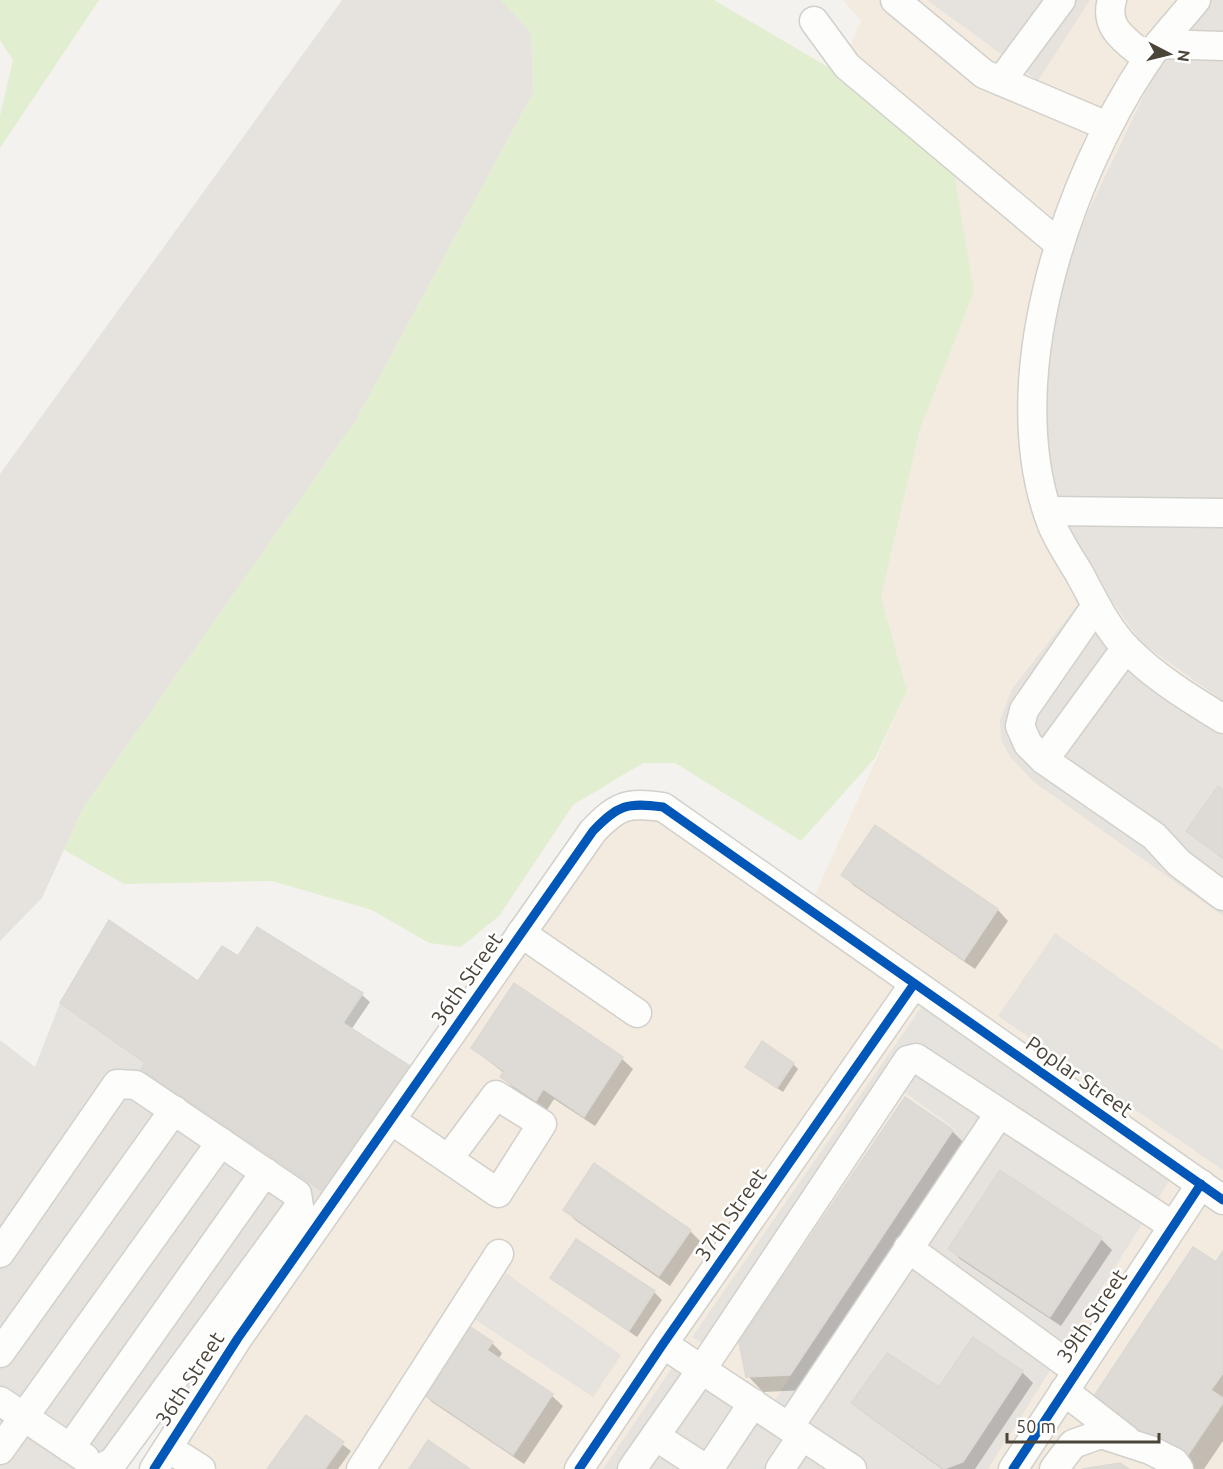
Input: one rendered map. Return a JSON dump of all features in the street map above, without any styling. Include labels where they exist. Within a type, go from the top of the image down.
[{"type":"street","points":[[895,0],[984,74],[1107,126]]},
{"type":"street","points":[[1001,81],[1061,0]]},
{"type":"street","points":[[1112,0],[1110,19],[1116,32],[1153,52],[1223,46]]},
{"type":"street","points":[[1196,0],[1153,52],[1107,126],[1059,244],[1044,296],[1036,350],[1032,406],[1036,464],[1052,526],[1096,606],[1126,648],[1169,685],[1223,719]]},
{"type":"street","points":[[814,21],[847,66],[1059,244]]},
{"type":"street","points":[[1048,511],[1223,513]]},
{"type":"street","points":[[1096,606],[1024,710],[1020,726],[1028,744],[1044,760],[1155,836],[1179,863],[1223,896]]},
{"type":"street","points":[[1044,760],[1126,648]]},
{"type":"street","name":"36th Street","points":[[161,1458],[238,1338],[592,831],[613,810],[639,804],[663,807],[914,984]]},
{"type":"street","points":[[521,933],[637,1013]]},
{"type":"street","name":"Poplar Street","points":[[914,984],[1212,1192]]},
{"type":"street","name":"37th Street","points":[[579,1469],[663,1344],[914,984]]},
{"type":"street","points":[[632,1469],[702,1369],[908,1059],[916,1058],[1173,1226]]},
{"type":"street","points":[[0,1253],[117,1084],[136,1085],[297,1194],[298,1207],[113,1462],[99,1469],[23,1419],[0,1401]]},
{"type":"street","points":[[0,1353],[174,1110]]},
{"type":"street","points":[[780,1469],[795,1432],[908,1248],[999,1114]]},
{"type":"street","points":[[391,1120],[449,1158]]},
{"type":"street","points":[[0,1450],[221,1142]]},
{"type":"street","points":[[70,1448],[265,1172]]},
{"type":"street","name":"39th Street","points":[[1013,1469],[1173,1226],[1212,1192]]},
{"type":"street","points":[[908,1248],[1070,1381],[1128,1441]]},
{"type":"street","points":[[373,1465],[499,1254]]},
{"type":"street","points":[[663,1344],[852,1469]]},
{"type":"street","points":[[655,1436],[699,1467],[753,1403]]},
{"type":"street","points":[[1054,1469],[1074,1444],[1101,1434],[1128,1441],[1174,1462],[1179,1469]]},
{"type":"street","points":[[161,1458],[201,1469]]},
{"type":"shaded area","points":[[342,0],[501,0],[531,32],[533,93],[356,420],[83,808],[42,898],[0,941],[0,474]]},
{"type":"shaded area","points":[[843,0],[1223,0],[1223,1469],[154,1469],[593,831],[639,804],[808,910],[907,691],[881,597],[920,429],[974,292],[838,73],[861,21]]},
{"type":"shaded area","points":[[927,0],[1090,0],[1038,81]]},
{"type":"shaded area","points":[[1211,0],[1223,0],[1223,701],[1142,643],[1082,560],[1052,477],[1046,433],[1051,325],[1066,268],[1087,214],[1159,64]]},
{"type":"shaded area","points":[[1079,603],[1108,642],[1195,717],[1223,736],[1223,916],[1034,782],[1011,758],[1001,740],[1000,720],[1012,689]]},
{"type":"shaded area","points":[[1055,933],[1223,1050],[1223,1170],[998,1016]]},
{"type":"shaded area","points":[[60,1003],[145,1063],[141,1069],[326,1193],[124,1469],[0,1469],[0,1040],[35,1067]]},
{"type":"shaded area","points":[[923,1005],[1176,1170],[988,1469],[863,1469],[771,1406],[955,1129],[904,1092],[725,1358],[692,1337]],"holes":[[[1000,1170],[1102,1238],[1050,1317],[948,1249]],[[973,1337],[1023,1371],[963,1462],[939,1387]]]},
{"type":"shaded area","points":[[506,1273],[621,1355],[593,1397],[474,1319]]},
{"type":"shaded area","points":[[674,1365],[829,1469],[603,1469]]},
{"type":"green space","points":[[0,0],[99,0],[0,148],[0,116],[13,60],[0,40]]},
{"type":"green space","points":[[501,0],[714,0],[838,73],[953,167],[974,292],[920,429],[881,597],[907,691],[875,758],[801,841],[675,763],[643,763],[573,805],[499,916],[461,947],[429,943],[372,910],[272,881],[124,884],[64,850],[83,808],[356,420],[533,93],[531,32]]},
{"type":"building","points":[[1218,786],[1223,790],[1223,858],[1186,831]]},
{"type":"building","points":[[875,825],[998,909],[964,960],[841,875]]},
{"type":"building","points":[[109,920],[198,981],[222,946],[238,956],[257,927],[363,993],[343,1023],[413,1068],[326,1193],[141,1069],[145,1063],[60,1003]]},
{"type":"building","points":[[514,983],[623,1057],[584,1117],[543,1089],[536,1101],[500,1077],[504,1071],[471,1048]]},
{"type":"building","points":[[762,1041],[794,1063],[777,1088],[745,1067]]},
{"type":"building","points":[[905,1097],[953,1130],[790,1375],[746,1377],[739,1342]]},
{"type":"building","points":[[594,1163],[691,1230],[659,1276],[563,1210]]},
{"type":"building","points":[[1000,1170],[1102,1238],[1050,1317],[948,1249]]},
{"type":"building","points":[[576,1239],[655,1291],[629,1331],[550,1278]]},
{"type":"building","points":[[1193,1247],[1216,1262],[1223,1251],[1223,1373],[1211,1390],[1223,1398],[1223,1403],[1184,1461],[1092,1399]]},
{"type":"building","points":[[466,1324],[493,1342],[487,1350],[553,1394],[513,1455],[420,1392]]},
{"type":"building","points":[[973,1337],[1023,1371],[963,1462],[944,1469],[851,1403],[887,1353],[939,1387]]},
{"type":"building","points":[[306,1415],[344,1442],[325,1469],[267,1469]]},
{"type":"building","points":[[428,1440],[470,1469],[409,1469]]},
{"type":"building","points":[[1120,1463],[1129,1469],[1082,1469]]},
{"type":"cycle path","points":[[154,1469],[238,1338],[593,831],[609,816],[624,807],[640,805],[663,807],[1223,1200]]},
{"type":"cycle path","points":[[579,1469],[663,1344],[914,984]]},
{"type":"cycle path","points":[[1013,1469],[1201,1184]]}]
